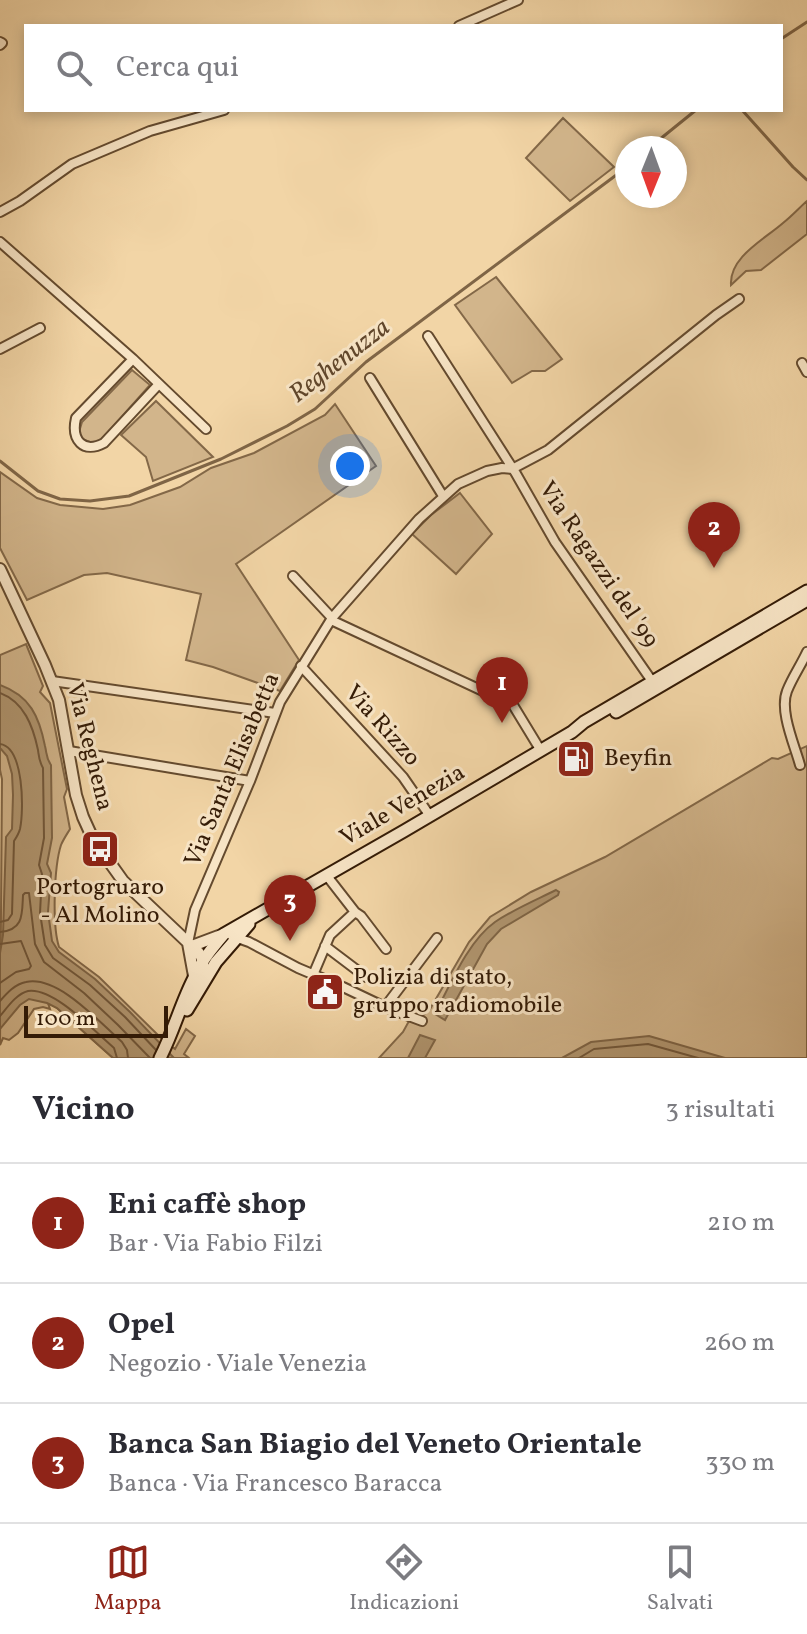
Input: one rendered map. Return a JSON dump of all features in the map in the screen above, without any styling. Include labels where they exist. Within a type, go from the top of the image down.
[{"type":"main road","name":"Viale Venezia","points":[[654,685],[787,603],[807,599]]},
{"type":"main road","name":"Viale Venezia","points":[[162,1054],[203,960],[256,916],[807,599]]},
{"type":"main road","name":"Viale Venezia","points":[[173,1030],[227,948],[230,936]]},
{"type":"street","points":[[464,24],[518,0]]},
{"type":"street","points":[[0,212],[72,164],[150,131],[217,112]]},
{"type":"street","points":[[0,242],[133,359],[206,429]]},
{"type":"street","name":"Via Santa Elisabetta","points":[[190,948],[195,910],[250,781],[275,713],[331,619],[419,519],[458,484],[473,476],[502,468],[512,469],[548,450],[739,299]]},
{"type":"street","points":[[0,349],[40,328]]},
{"type":"street","name":"Via Ragazzi del '99","points":[[428,336],[555,542],[654,685]]},
{"type":"street","points":[[133,359],[76,418],[75,436],[79,442],[89,448],[104,443],[159,384]]},
{"type":"street","points":[[370,378],[443,496]]},
{"type":"street","name":"Via Reghena","points":[[0,569],[59,700],[76,795],[83,817],[100,849],[123,881],[203,960]]},
{"type":"street","points":[[293,576],[331,619],[513,705],[541,751]]},
{"type":"street","points":[[800,765],[784,701],[807,652]]},
{"type":"street","name":"Via Rizzo","points":[[301,666],[403,777],[430,816]]},
{"type":"street","points":[[52,681],[275,713]]},
{"type":"street","points":[[69,751],[250,781]]},
{"type":"street","points":[[327,876],[386,949]]},
{"type":"street","points":[[313,975],[330,935],[355,912]]},
{"type":"street","points":[[230,936],[422,1021]]},
{"type":"street","name":"Viale Venezia","points":[[190,948],[230,936]]},
{"type":"street","points":[[385,1007],[437,938]]},
{"type":"street","points":[[325,946],[366,977]]},
{"type":"street","points":[[190,948],[194,976]]},
{"type":"street","name":"Viale Venezia","points":[[191,1002],[203,973],[203,960],[227,948]]},
{"type":"shaded area","points":[[563,118],[614,167],[570,201],[526,158]]},
{"type":"shaded area","points":[[807,201],[807,234],[761,270],[746,271],[731,285],[732,275],[742,257]]},
{"type":"shaded area","points":[[496,277],[562,359],[545,371],[532,371],[512,383],[455,305]]},
{"type":"shaded area","points":[[132,370],[150,385],[101,440],[95,444],[82,439],[79,432],[82,422]]},
{"type":"shaded area","points":[[156,401],[213,457],[153,481],[146,457],[121,435]]},
{"type":"shaded area","points":[[335,404],[376,466],[236,564],[299,660],[280,691],[186,660],[201,594],[107,573],[84,575],[27,600],[0,548],[0,472],[37,498],[60,505],[103,509],[130,505],[180,487],[211,468],[254,453],[325,415]]},
{"type":"shaded area","points":[[460,493],[492,534],[456,574],[412,534]]},
{"type":"shaded area","points":[[26,644],[43,686],[40,692],[50,703],[67,789],[64,797],[70,829],[61,845],[55,881],[55,925],[59,947],[99,977],[175,1049],[186,1029],[195,1036],[184,1054],[189,1058],[113,1058],[48,1003],[50,1009],[34,1009],[18,1033],[9,1040],[3,1038],[0,1045],[0,655]]},
{"type":"shaded area","points":[[807,746],[807,1058],[379,1058],[409,1021],[416,1022],[430,1009],[469,942],[490,917],[531,892],[605,857],[772,758],[778,759]]},
{"type":"water","points":[[0,685],[19,695],[32,708],[51,765],[52,838],[47,864],[51,873],[48,912],[52,941],[59,952],[95,979],[174,1058],[113,1058],[57,1008],[29,999],[0,1029],[6,837],[12,829],[13,795],[12,774],[7,756],[0,748]]},
{"type":"water","points":[[556,890],[558,895],[501,929],[487,944],[445,1020],[435,1014],[460,964],[485,930],[510,913]]},
{"type":"water","points":[[420,1035],[435,1040],[425,1058],[408,1058]]},
{"type":"water","points":[[649,1036],[725,1058],[562,1058],[591,1042]]},
{"type":"waterway","points":[[783,38],[807,22]]},
{"type":"waterway","name":"Reghenuzza","points":[[664,136],[694,112]]},
{"type":"waterway","name":"Reghenuzza","points":[[744,112],[807,180]]},
{"type":"waterway","name":"Reghenuzza","points":[[0,461],[38,491],[60,499],[90,501],[129,496],[221,459],[315,409],[366,362],[615,176]]},
{"type":"place","name":"Opel","points":[[714,568]]},
{"type":"place","name":"Eni caffè shop","points":[[502,723]]},
{"type":"place","name":"Beyfin","points":[[576,759]]},
{"type":"place","name":"Portogruaro - Al Molino","points":[[100,849]]},
{"type":"place","name":"Banca San Biagio del Veneto Orientale","points":[[290,941]]},
{"type":"place","name":"Polizia di stato, gruppo radiomobile","points":[[325,992]]}]
